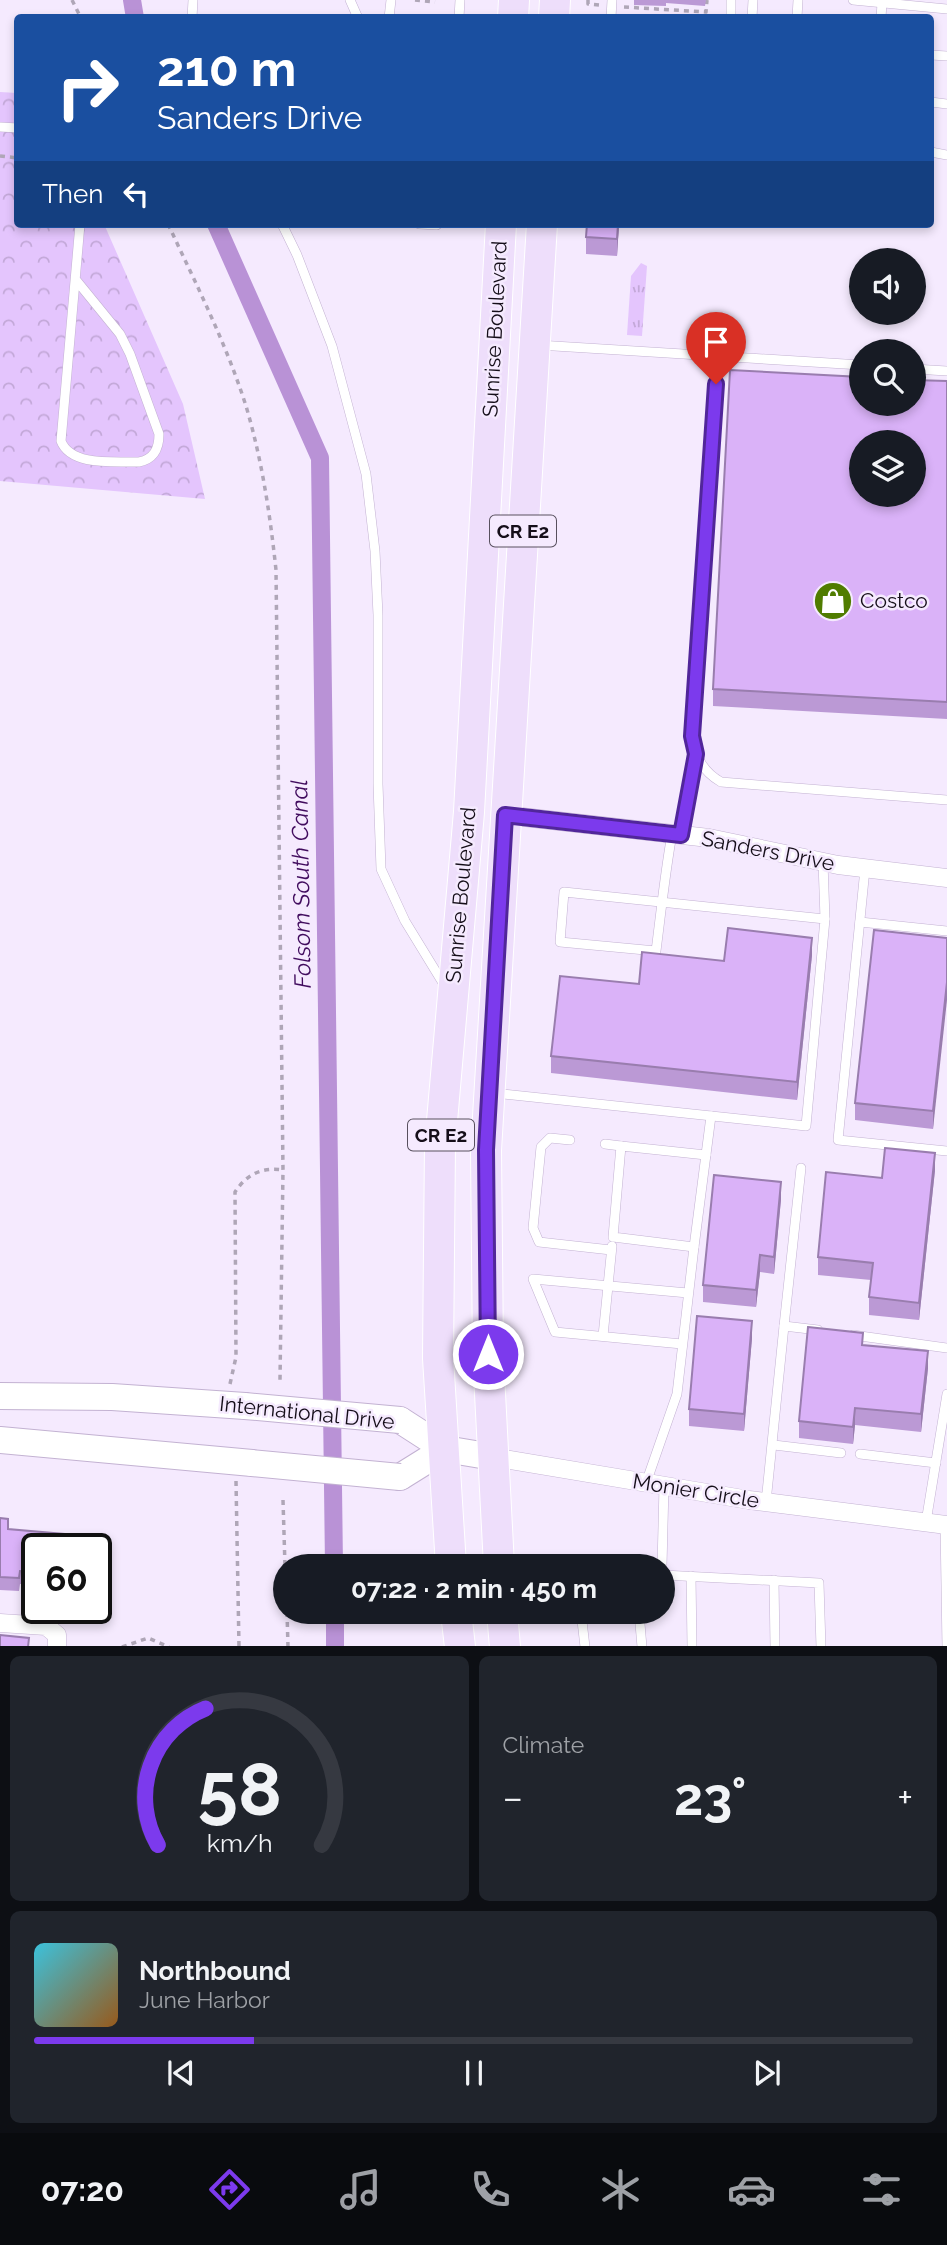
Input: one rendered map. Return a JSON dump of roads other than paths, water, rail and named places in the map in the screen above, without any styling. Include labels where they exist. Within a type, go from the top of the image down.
[{"type":"main road","name":"Sunrise Boulevard","points":[[450,1554],[438,1358],[440,1144],[469,811],[501,228]]},
{"type":"main road","name":"Sunrise Boulevard","points":[[498,1554],[488,1354],[486,1150],[542,228]]},
{"type":"main road","points":[[474,715],[486,752],[485,790],[489,802],[505,815]]},
{"type":"main road","name":"International Drive","points":[[0,1396],[112,1397],[400,1420],[445,1449]]},
{"type":"main road","points":[[0,1440],[400,1477],[445,1449]]},
{"type":"main road","name":"Monier Circle","points":[[445,1449],[493,1457]]},
{"type":"main road","points":[[457,1624],[460,1646]]},
{"type":"main road","points":[[503,1624],[505,1646]]},
{"type":"street","name":"Sanders Drive","points":[[505,815],[709,838],[823,862],[947,878]]},
{"type":"street","name":"Monier Circle","points":[[493,1457],[766,1502],[946,1525]]},
{"type":"street","points":[[0,1623],[46,1626],[57,1635],[57,1646]]},
{"type":"lane","points":[[853,0],[947,9]]},
{"type":"lane","points":[[881,14],[882,3]]},
{"type":"lane","points":[[76,280],[120,334],[130,354],[159,434],[158,448],[148,460],[139,462],[80,459],[63,448],[60,435],[80,228]]},
{"type":"lane","points":[[284,228],[332,346],[366,474],[376,576],[381,869],[405,921],[452,997]]},
{"type":"lane","points":[[534,345],[849,364]]},
{"type":"lane","points":[[718,356],[692,736],[696,754],[709,775],[721,782],[947,800]]},
{"type":"lane","points":[[926,370],[947,371]]},
{"type":"lane","points":[[696,754],[662,901],[656,951],[559,942],[564,892],[662,901],[825,919]]},
{"type":"lane","points":[[489,1093],[806,1126],[825,919],[823,862]]},
{"type":"lane","points":[[865,869],[838,1140],[947,1151]]},
{"type":"lane","points":[[860,922],[947,931]]},
{"type":"lane","points":[[661,1554],[655,1484],[677,1394],[711,1116]]},
{"type":"lane","points":[[570,1140],[550,1138],[541,1147],[533,1228],[539,1242],[611,1250]]},
{"type":"lane","points":[[605,1144],[706,1155]]},
{"type":"lane","points":[[603,1336],[621,1146]]},
{"type":"lane","points":[[766,1502],[774,1446],[801,1168]]},
{"type":"lane","points":[[613,1237],[694,1247]]},
{"type":"lane","points":[[682,1344],[555,1332],[533,1279],[688,1293]]},
{"type":"lane","points":[[784,1326],[825,1331]]},
{"type":"lane","points":[[838,1333],[947,1348]]},
{"type":"lane","points":[[926,1522],[947,1394]]},
{"type":"lane","points":[[774,1446],[841,1453]]},
{"type":"lane","points":[[860,1454],[936,1464]]},
{"type":"lane","points":[[946,1525],[947,1646]]},
{"type":"lane","points":[[675,1575],[819,1583],[821,1646]]},
{"type":"lane","points":[[691,1576],[692,1646]]},
{"type":"lane","points":[[774,1580],[775,1646]]},
{"type":"lane","points":[[582,1624],[585,1646]]},
{"type":"lane","points":[[640,1624],[642,1646]]},
{"type":"waterway","name":"Folsom South Canal","points":[[132,0],[134,14]]},
{"type":"waterway","name":"Folsom South Canal","points":[[218,228],[320,458],[334,1554]]},
{"type":"waterway","name":"Folsom South Canal","points":[[335,1624],[335,1646]]},
{"type":"place","name":"Costco","points":[[833,601]]}]
